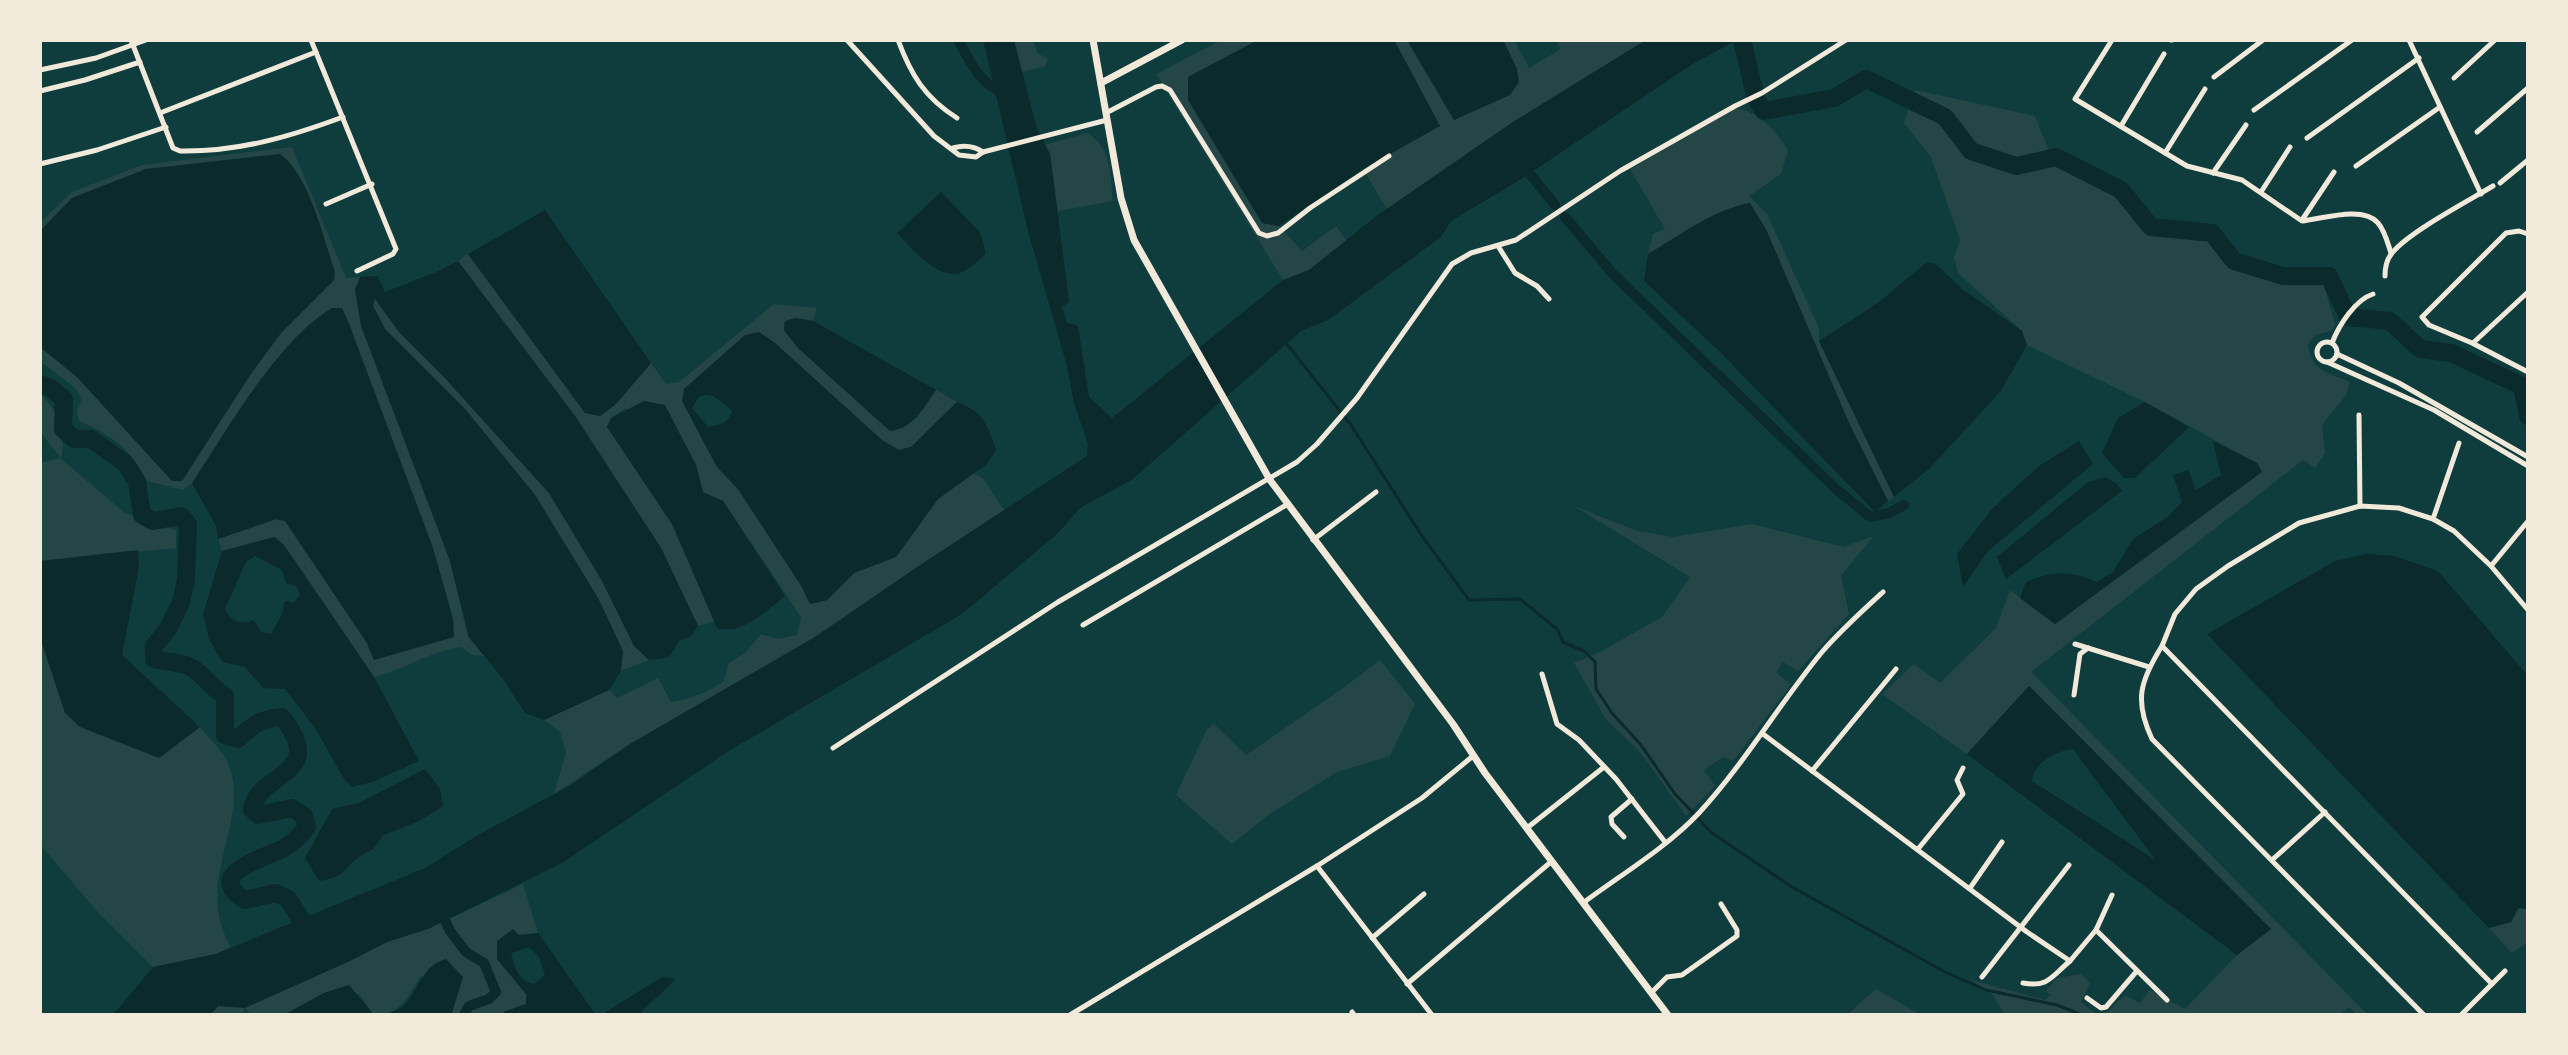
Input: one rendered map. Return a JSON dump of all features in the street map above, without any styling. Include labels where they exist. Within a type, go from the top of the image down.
[{"type":"street","points":[[40,70],[81,62],[132,42],[146,40]]},
{"type":"street","points":[[311,40],[372,184],[396,253],[357,271]]},
{"type":"street","points":[[847,40],[934,136],[952,148],[977,148],[983,152],[1047,135],[1107,116],[1162,86],[1170,90],[1240,206],[1259,233],[1267,236],[1278,233],[1389,156]]},
{"type":"street","points":[[898,40],[919,83],[935,104],[957,118]]},
{"type":"street","points":[[1093,40],[1121,198],[1134,240],[1270,480],[1668,1015]]},
{"type":"street","points":[[1101,83],[1182,40]]},
{"type":"street","points":[[833,748],[1058,602],[1270,480],[1307,453],[1344,412],[1452,264],[1471,253],[1516,240],[1620,171],[1762,93],[1846,40]]},
{"type":"street","points":[[2112,40],[2075,99],[2187,166],[2242,180],[2302,221],[2355,214],[2369,216],[2384,233],[2391,253]]},
{"type":"street","points":[[2214,77],[2263,40]]},
{"type":"street","points":[[2254,110],[2352,40]]},
{"type":"street","points":[[2409,40],[2481,194]]},
{"type":"street","points":[[2454,78],[2495,40]]},
{"type":"street","points":[[132,42],[173,148],[187,152],[250,145],[291,137],[343,117]]},
{"type":"street","points":[[160,113],[316,52]]},
{"type":"street","points":[[2121,126],[2164,54]]},
{"type":"street","points":[[2307,138],[2419,58]]},
{"type":"street","points":[[40,91],[140,62]]},
{"type":"street","points":[[2477,132],[2528,88]]},
{"type":"street","points":[[2165,153],[2205,89]]},
{"type":"street","points":[[2356,166],[2440,107]]},
{"type":"street","points":[[2213,173],[2246,125]]},
{"type":"street","points":[[40,164],[81,155],[166,127]]},
{"type":"street","points":[[2261,192],[2290,147]]},
{"type":"street","points":[[2385,276],[2382,268],[2391,253],[2497,185],[2528,160]]},
{"type":"street","points":[[2302,221],[2334,172]]},
{"type":"street","points":[[326,204],[372,184]]},
{"type":"street","points":[[2527,371],[2425,322],[2423,315],[2506,233],[2519,231],[2528,234]]},
{"type":"street","points":[[1498,246],[1515,273],[1537,286],[1549,299]]},
{"type":"street","points":[[2472,343],[2528,292]]},
{"type":"street","points":[[2332,343],[2365,293],[2373,294]]},
{"type":"street","points":[[2332,343],[2323,343],[2318,348],[2319,357],[2434,410],[2528,466]]},
{"type":"street","points":[[2332,343],[2337,354]]},
{"type":"street","points":[[2327,362],[2337,354]]},
{"type":"street","points":[[2337,354],[2399,383],[2528,457]]},
{"type":"street","points":[[2359,415],[2360,506]]},
{"type":"street","points":[[2433,519],[2459,443]]},
{"type":"street","points":[[1313,540],[1376,492]]},
{"type":"street","points":[[1083,625],[1288,504]]},
{"type":"street","points":[[2424,1015],[2152,739],[2141,716],[2143,683],[2175,614],[2196,589],[2299,523],[2360,506],[2399,508],[2433,519],[2454,531],[2491,566],[2528,610]]},
{"type":"street","points":[[2491,566],[2528,521]]},
{"type":"street","points":[[1583,904],[1698,814],[1763,734],[1823,651],[1845,626],[1883,592]]},
{"type":"street","points":[[2075,644],[2149,667]]},
{"type":"street","points":[[2162,646],[2492,984]]},
{"type":"street","points":[[2074,695],[2080,654],[2088,648]]},
{"type":"street","points":[[1812,771],[1896,669]]},
{"type":"street","points":[[1542,674],[1557,724],[1579,740],[1604,767],[1665,842]]},
{"type":"street","points":[[1763,734],[2070,961]]},
{"type":"street","points":[[1070,1015],[1317,866],[1422,798],[1473,756]]},
{"type":"street","points":[[1527,828],[1604,767]]},
{"type":"street","points":[[1918,849],[1963,794],[1957,780],[1963,768]]},
{"type":"street","points":[[1624,837],[1612,824],[1611,817],[1632,799]]},
{"type":"street","points":[[2272,860],[2325,812]]},
{"type":"street","points":[[1970,888],[2002,842]]},
{"type":"street","points":[[1407,984],[1552,861]]},
{"type":"street","points":[[1982,977],[2069,865]]},
{"type":"street","points":[[1317,866],[1432,1015]]},
{"type":"street","points":[[1372,938],[1424,894]]},
{"type":"street","points":[[2023,983],[2044,984],[2070,961],[2096,930],[2112,895]]},
{"type":"street","points":[[1651,993],[1667,977],[1682,975],[1737,936],[1737,930],[1721,904]]},
{"type":"street","points":[[2096,930],[2167,1000]]},
{"type":"street","points":[[2461,1015],[2505,971]]},
{"type":"street","points":[[2087,998],[2101,1008],[2106,1007],[2136,972]]},
{"type":"shaded area","points":[[983,40],[1014,40],[1037,129],[1050,154],[1069,302],[1062,307],[1067,323],[1078,326],[1089,397],[1112,418],[1283,280],[1309,270],[1375,217],[1513,122],[1646,40],[1737,40],[1691,65],[1523,178],[1451,221],[1441,237],[1328,320],[1301,331],[1133,479],[1080,508],[1058,533],[962,614],[727,752],[562,863],[428,929],[387,942],[245,1008],[218,1006],[210,1015],[113,1015],[153,967],[216,954],[425,868],[478,835],[571,785],[630,744],[815,637],[1087,456],[1088,444],[1028,231]]},
{"type":"shaded area","points":[[1014,40],[1033,40],[1037,53],[1047,58],[1046,66],[1021,72]]},
{"type":"shaded area","points":[[1222,40],[1258,40],[1188,77],[1262,223],[1279,226],[1302,251],[1336,226],[1347,242],[1309,270],[1283,280],[1156,74]]},
{"type":"shaded area","points":[[1258,40],[1394,40],[1440,126],[1363,169],[1279,226],[1262,223],[1188,100],[1188,77]]},
{"type":"shaded area","points":[[1394,40],[1407,40],[1454,120],[1517,69],[1503,40],[1514,40],[1529,68],[1561,49],[1556,40],[1646,40],[1513,122],[1387,209],[1363,169],[1440,126]]},
{"type":"shaded area","points":[[1407,40],[1503,40],[1517,69],[1519,82],[1510,95],[1454,120]]},
{"type":"shaded area","points":[[1915,90],[2035,116],[2049,151],[2097,187],[2123,200],[2148,233],[2210,240],[2226,264],[2274,280],[2323,282],[2335,324],[2332,331],[2315,335],[2308,344],[2310,353],[2322,370],[2350,382],[2346,395],[2322,425],[2325,453],[2315,468],[2303,460],[2031,672],[2368,1015],[2357,1015],[2349,1007],[2339,1015],[2104,1015],[2125,995],[2140,1003],[2150,990],[2185,1009],[2237,955],[2271,929],[2029,686],[1967,754],[1882,694],[1914,664],[1940,683],[1996,628],[2010,590],[2055,624],[2257,463],[2145,402],[2027,345],[2022,331],[1958,273],[1954,257],[1960,240],[1931,157],[1904,123]]},
{"type":"shaded area","points":[[1736,108],[1766,123],[1788,150],[1781,174],[1749,196],[1767,214],[1819,328],[1819,341],[1894,497],[1888,501],[1850,425],[1700,224],[1648,254],[1653,234],[1665,229],[1630,169]]},
{"type":"shaded area","points":[[1087,133],[1105,154],[1113,201],[1058,211],[1050,154],[1045,145]]},
{"type":"shaded area","points":[[292,147],[346,278],[360,277],[355,290],[450,561],[468,637],[484,656],[473,655],[460,647],[438,652],[374,677],[284,545],[275,537],[222,551],[218,539],[277,519],[285,521],[367,643],[374,660],[453,619],[433,548],[342,308],[319,317],[284,350],[192,483],[183,490],[147,481],[119,444],[79,421],[77,410],[82,399],[75,388],[40,361],[40,347],[77,377],[172,480],[182,481],[250,375],[281,333],[334,280],[335,272],[320,225],[299,176],[279,154],[146,169],[72,198],[40,231],[40,223],[72,192],[142,165]]},
{"type":"shaded area","points":[[280,154],[290,163],[307,191],[335,272],[334,280],[281,333],[250,375],[182,481],[172,481],[77,377],[40,347],[40,231],[72,198],[146,169]]},
{"type":"shaded area","points":[[941,192],[980,232],[986,254],[967,270],[954,274],[930,265],[897,233]]},
{"type":"shaded area","points":[[1750,203],[1766,229],[1850,425],[1888,501],[1875,512],[1721,353],[1644,281],[1648,254],[1710,217]]},
{"type":"shaded area","points":[[545,210],[651,363],[616,404],[600,416],[585,413],[468,254]]},
{"type":"shaded area","points":[[468,254],[585,413],[600,416],[616,404],[651,363],[666,384],[679,382],[774,304],[817,308],[813,321],[796,318],[785,321],[784,330],[798,348],[890,431],[916,419],[936,390],[957,402],[911,447],[899,450],[882,441],[759,332],[682,401],[717,467],[738,489],[810,604],[827,600],[854,573],[896,557],[938,499],[973,473],[983,478],[1004,510],[815,637],[630,744],[554,794],[566,752],[560,732],[544,720],[609,690],[617,698],[658,678],[671,702],[699,694],[724,681],[729,663],[745,653],[761,634],[778,639],[797,635],[801,617],[723,501],[703,493],[696,465],[626,408],[611,418],[607,427],[672,524],[715,621],[698,626],[661,548],[575,416],[458,261]]},
{"type":"shaded area","points":[[458,261],[575,416],[661,548],[698,626],[690,637],[679,641],[669,657],[649,660],[634,646],[602,581],[549,493],[399,332],[375,299],[373,306],[385,329],[465,409],[535,495],[598,598],[623,651],[621,671],[609,690],[544,720],[525,713],[503,679],[469,637],[450,561],[361,326],[355,290],[360,277],[378,276],[385,292]]},
{"type":"shaded area","points":[[1927,262],[1936,264],[1962,289],[2022,331],[2027,345],[2000,392],[1929,469],[1894,497],[1819,341],[1879,302]]},
{"type":"shaded area","points":[[375,298],[399,332],[549,493],[602,581],[634,645],[649,660],[621,671],[623,651],[598,598],[535,495],[465,409],[385,329],[373,306]]},
{"type":"shaded area","points":[[332,308],[342,308],[348,321],[433,548],[453,619],[454,637],[374,660],[367,643],[285,521],[276,519],[218,539],[216,526],[192,483],[273,364],[312,323]]},
{"type":"shaded area","points":[[796,318],[813,321],[936,390],[911,422],[890,431],[798,348],[784,330],[785,321]]},
{"type":"shaded area","points":[[759,332],[775,343],[882,440],[899,450],[911,447],[957,402],[979,415],[996,450],[987,464],[938,499],[896,557],[854,573],[827,600],[810,604],[738,489],[717,467],[682,401],[684,389],[745,335]],"holes":[[[713,396],[732,410],[723,423],[708,427],[692,408],[699,397]]]},
{"type":"shaded area","points":[[40,394],[60,424],[63,440],[61,459],[125,513],[176,530],[176,548],[40,561],[40,463],[61,458],[40,432]]},
{"type":"shaded area","points":[[644,401],[665,405],[696,465],[703,492],[723,501],[785,596],[745,625],[717,628],[672,524],[607,427],[611,418]]},
{"type":"shaded area","points":[[2145,402],[2189,427],[2135,478],[2124,478],[2102,453],[2118,418]]},
{"type":"shaded area","points":[[2079,441],[2093,464],[1988,551],[1963,587],[1957,554],[1992,509],[2039,466]]},
{"type":"shaded area","points":[[2213,441],[2257,463],[2262,472],[2055,624],[2020,598],[2026,582],[2045,576],[2061,573],[2078,575],[2096,582],[2113,572],[2133,539],[2169,516],[2182,502],[2173,475],[2188,470],[2196,490],[2221,475]]},
{"type":"shaded area","points":[[2105,477],[2122,491],[2006,579],[1997,557],[2088,482]]},
{"type":"shaded area","points":[[1574,506],[1637,531],[1673,537],[1752,524],[1843,547],[1874,536],[1841,575],[1849,614],[1798,671],[1783,662],[1776,672],[1791,685],[1733,761],[1723,757],[1704,770],[1715,786],[1686,816],[1641,753],[1606,719],[1574,663],[1662,617],[1690,577]]},
{"type":"shaded area","points":[[274,537],[284,545],[374,677],[419,761],[372,782],[352,787],[344,779],[315,728],[285,689],[263,688],[245,667],[222,662],[209,639],[203,614],[222,551]],"holes":[[[255,556],[282,570],[286,583],[296,586],[300,594],[294,603],[285,601],[271,634],[261,632],[254,620],[241,622],[231,617],[225,609],[246,562]]]},
{"type":"shaded area","points":[[138,550],[139,567],[122,655],[200,727],[159,758],[80,727],[65,713],[40,637],[40,561]]},
{"type":"shaded area","points":[[2366,554],[2394,556],[2438,571],[2528,676],[2528,909],[2518,908],[2511,922],[2489,928],[2207,634],[2335,561]]},
{"type":"shaded area","points":[[40,637],[65,713],[159,758],[200,727],[227,761],[233,783],[233,806],[217,898],[220,922],[231,947],[216,954],[153,967],[95,909],[40,844]]},
{"type":"shaded area","points":[[1380,660],[1415,704],[1390,756],[1337,772],[1267,816],[1232,844],[1176,795],[1207,729],[1214,724],[1246,755]]},
{"type":"shaded area","points":[[2029,686],[2271,929],[2237,955],[1967,754]],"holes":[[[2073,749],[2154,859],[2032,781],[2041,763],[2053,755]]]},
{"type":"shaded area","points":[[425,769],[440,789],[443,806],[421,820],[382,836],[375,847],[342,873],[319,881],[305,858],[332,809],[359,803]]},
{"type":"shaded area","points":[[523,884],[538,933],[519,935],[497,959],[526,994],[526,1004],[504,1012],[507,1015],[451,1015],[463,978],[420,977],[397,1009],[383,1014],[374,1015],[359,994],[324,993],[284,1015],[252,1015],[245,1008],[241,1015],[210,1015],[218,1006],[310,978],[387,942],[428,929]]},
{"type":"shaded area","points":[[2519,908],[2528,909],[2528,946],[2525,944],[2512,953],[2489,928],[2511,922]]},
{"type":"shaded area","points":[[513,929],[519,935],[538,933],[596,1015],[507,1015],[503,1012],[526,1004],[526,994],[497,959],[497,941]],"holes":[[[529,947],[539,957],[545,975],[534,984],[518,973],[511,953]]]},
{"type":"shaded area","points":[[446,959],[463,977],[451,1015],[387,1015],[404,1005],[431,967]]},
{"type":"shaded area","points":[[2081,974],[2090,983],[2081,1002],[2097,1015],[2005,1015],[1992,994],[1971,980],[2045,1000],[2050,995],[2046,991],[2057,978]]},
{"type":"shaded area","points":[[662,977],[676,979],[638,1015],[601,1015]]},
{"type":"shaded area","points":[[349,985],[374,1015],[284,1015],[324,993]]},
{"type":"shaded area","points":[[1876,989],[1921,1015],[1847,1015]]},
{"type":"waterway","points":[[958,40],[982,78],[1005,94]]},
{"type":"waterway","points":[[1742,40],[1756,99],[1764,111],[1834,98],[1866,79],[1945,117],[1971,151],[2016,166],[2056,157],[2121,190],[2151,227],[2212,233],[2234,261],[2283,276],[2329,276],[2348,317],[2390,321],[2420,349],[2451,353],[2522,386],[2528,416]]},
{"type":"waterway","points":[[1521,163],[1555,205]]},
{"type":"waterway","points":[[1565,217],[1613,274],[1836,489],[1870,517],[1889,513],[1904,505]]},
{"type":"waterway","points":[[1286,343],[1351,425],[1422,536],[1469,600],[1520,599],[1557,629],[1563,642],[1584,651],[1595,662],[1596,689],[1612,713],[1641,745],[1675,794],[1712,833],[1792,887],[1945,972],[1986,990],[2057,1005],[2082,1015]]},
{"type":"waterway","points":[[40,384],[51,388],[64,399],[63,429],[74,439],[91,439],[125,463],[137,482],[142,515],[153,521],[181,516],[188,524],[186,580],[181,602],[168,629],[154,646],[154,659],[193,668],[225,696],[225,735],[238,739],[258,723],[282,717],[294,736],[298,751],[295,762],[266,787],[252,809],[258,815],[292,808],[304,816],[307,827],[284,848],[242,867],[230,882],[233,890],[245,900],[276,893],[288,899],[312,936]]},
{"type":"waterway","points":[[441,912],[450,931],[466,952],[484,963],[496,992],[489,999],[469,1006],[464,1015]]}]
